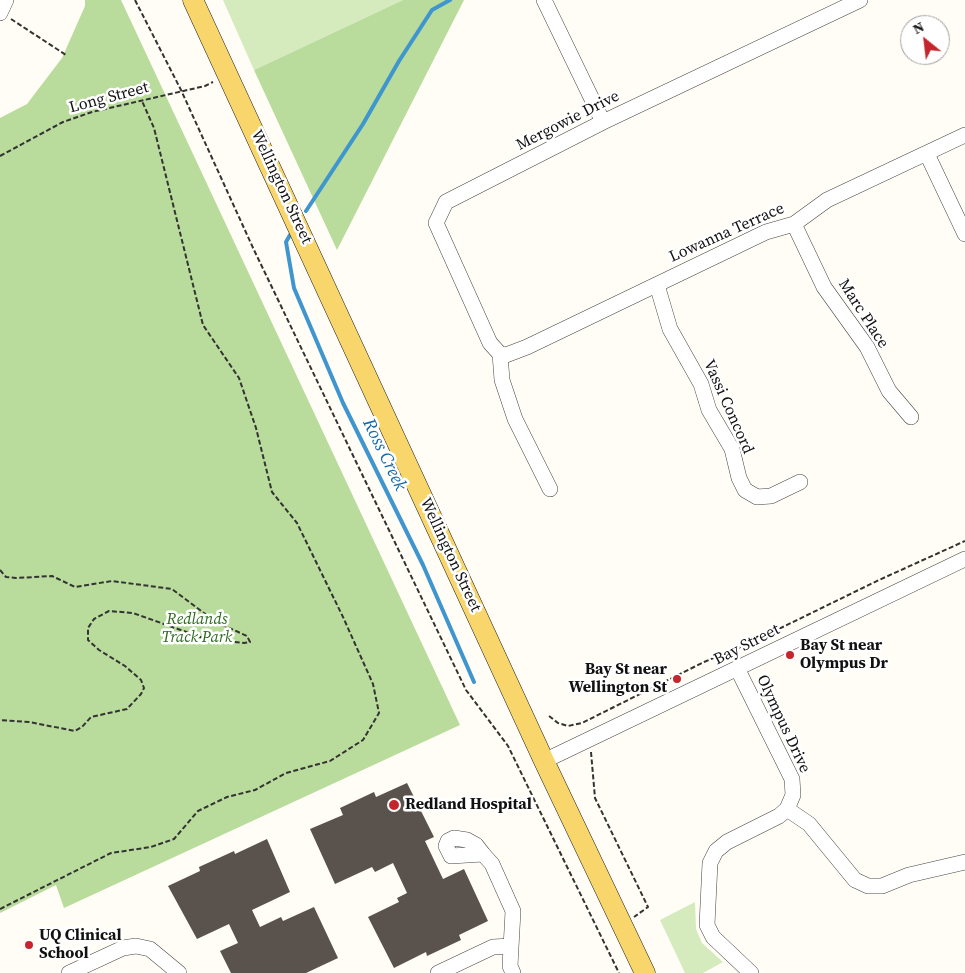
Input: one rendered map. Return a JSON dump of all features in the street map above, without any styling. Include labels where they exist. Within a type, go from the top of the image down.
[{"type":"main road","name":"Wellington Street","points":[[193,0],[229,74],[544,761],[645,973]]},
{"type":"street","points":[[0,13],[6,0]]},
{"type":"street","points":[[544,0],[603,122]]},
{"type":"street","name":"Mergowie Drive","points":[[500,354],[490,343],[436,223],[446,202],[603,122],[860,0]]},
{"type":"street","name":"Lowanna Terrace","points":[[500,354],[506,355],[527,347],[766,232],[794,224],[827,200],[965,135]]},
{"type":"street","points":[[926,154],[965,234]]},
{"type":"street","name":"Marc Place","points":[[794,224],[824,287],[866,347],[890,391],[912,417]]},
{"type":"street","name":"Vassi Concord","points":[[657,284],[670,329],[694,370],[709,410],[732,449],[739,478],[745,490],[757,497],[771,496],[800,482]]},
{"type":"street","points":[[500,354],[502,380],[515,419],[550,489]]},
{"type":"street","name":"Bay Street","points":[[544,761],[588,742],[965,559]]},
{"type":"street","name":"Olympus Drive","points":[[738,670],[792,779],[793,795],[787,809]]},
{"type":"street","points":[[751,973],[713,937],[707,925],[710,863],[716,851],[727,842],[779,816],[787,809],[809,824],[855,880],[868,886],[882,886],[909,875],[965,862]]},
{"type":"street","points":[[484,854],[492,864],[513,911],[514,927],[510,946],[510,966],[513,973]]},
{"type":"street","points":[[69,973],[123,948],[136,946],[150,950],[179,973]]},
{"type":"street","points":[[438,973],[493,947],[510,946]]},
{"type":"path","points":[[135,0],[181,90],[254,250],[466,690],[508,746],[619,973]]},
{"type":"path","points":[[0,13],[66,55]]},
{"type":"path","name":"Long Street","points":[[0,156],[63,122],[92,112],[205,86],[229,74]]},
{"type":"path","points":[[0,909],[112,854],[151,847],[174,839],[198,811],[227,797],[255,790],[286,773],[330,761],[363,740],[379,713],[373,684],[343,617],[297,524],[272,492],[256,428],[239,378],[203,325],[154,128],[142,101]]},
{"type":"path","points":[[549,716],[558,723],[568,726],[582,723],[704,662],[748,644],[879,580],[965,541]]},
{"type":"path","points":[[0,570],[6,577],[52,576],[75,587],[112,581],[172,589],[216,622],[247,636],[250,642],[206,639],[134,613],[109,611],[94,619],[88,628],[88,640],[99,650],[125,666],[141,680],[144,688],[127,709],[91,717],[82,727],[74,731],[29,722],[0,720]]},
{"type":"path","points":[[588,742],[593,760],[595,798],[648,907],[601,934]]},
{"type":"green space","name":"Redlands Track Park","points":[[85,0],[121,0],[460,725],[64,908],[56,885],[0,913],[0,118],[27,104],[62,58],[85,6]]},
{"type":"green space","points":[[223,0],[403,0],[254,70]]},
{"type":"green space","points":[[403,0],[464,0],[337,250],[254,70]]},
{"type":"green space","points":[[695,902],[696,929],[702,943],[723,962],[703,973],[685,973],[660,920]]},
{"type":"building","points":[[407,783],[434,837],[425,841],[443,879],[464,869],[488,921],[459,935],[461,940],[427,956],[426,952],[394,968],[368,917],[399,902],[397,898],[407,893],[393,863],[375,872],[372,867],[335,884],[310,829],[343,815],[340,808],[374,792],[376,797]]},
{"type":"building","points":[[267,839],[290,892],[252,910],[260,927],[281,917],[283,921],[314,907],[338,958],[306,973],[231,973],[220,951],[238,943],[229,924],[197,939],[168,886],[200,871],[199,867],[234,851],[235,854]]},
{"type":"waterway","name":"Ross Creek","points":[[306,211],[363,124],[399,61],[432,10],[450,0]]},
{"type":"waterway","name":"Ross Creek","points":[[290,235],[286,242],[294,288],[343,403],[423,565],[474,682]]},
{"type":"place","name":"Bay St near Olympus Dr","points":[[790,655]]},
{"type":"place","name":"Bay St near Wellington St","points":[[677,679]]},
{"type":"place","name":"Redland Hospital","points":[[394,805]]},
{"type":"place","name":"UQ Clinical School","points":[[29,945]]}]
